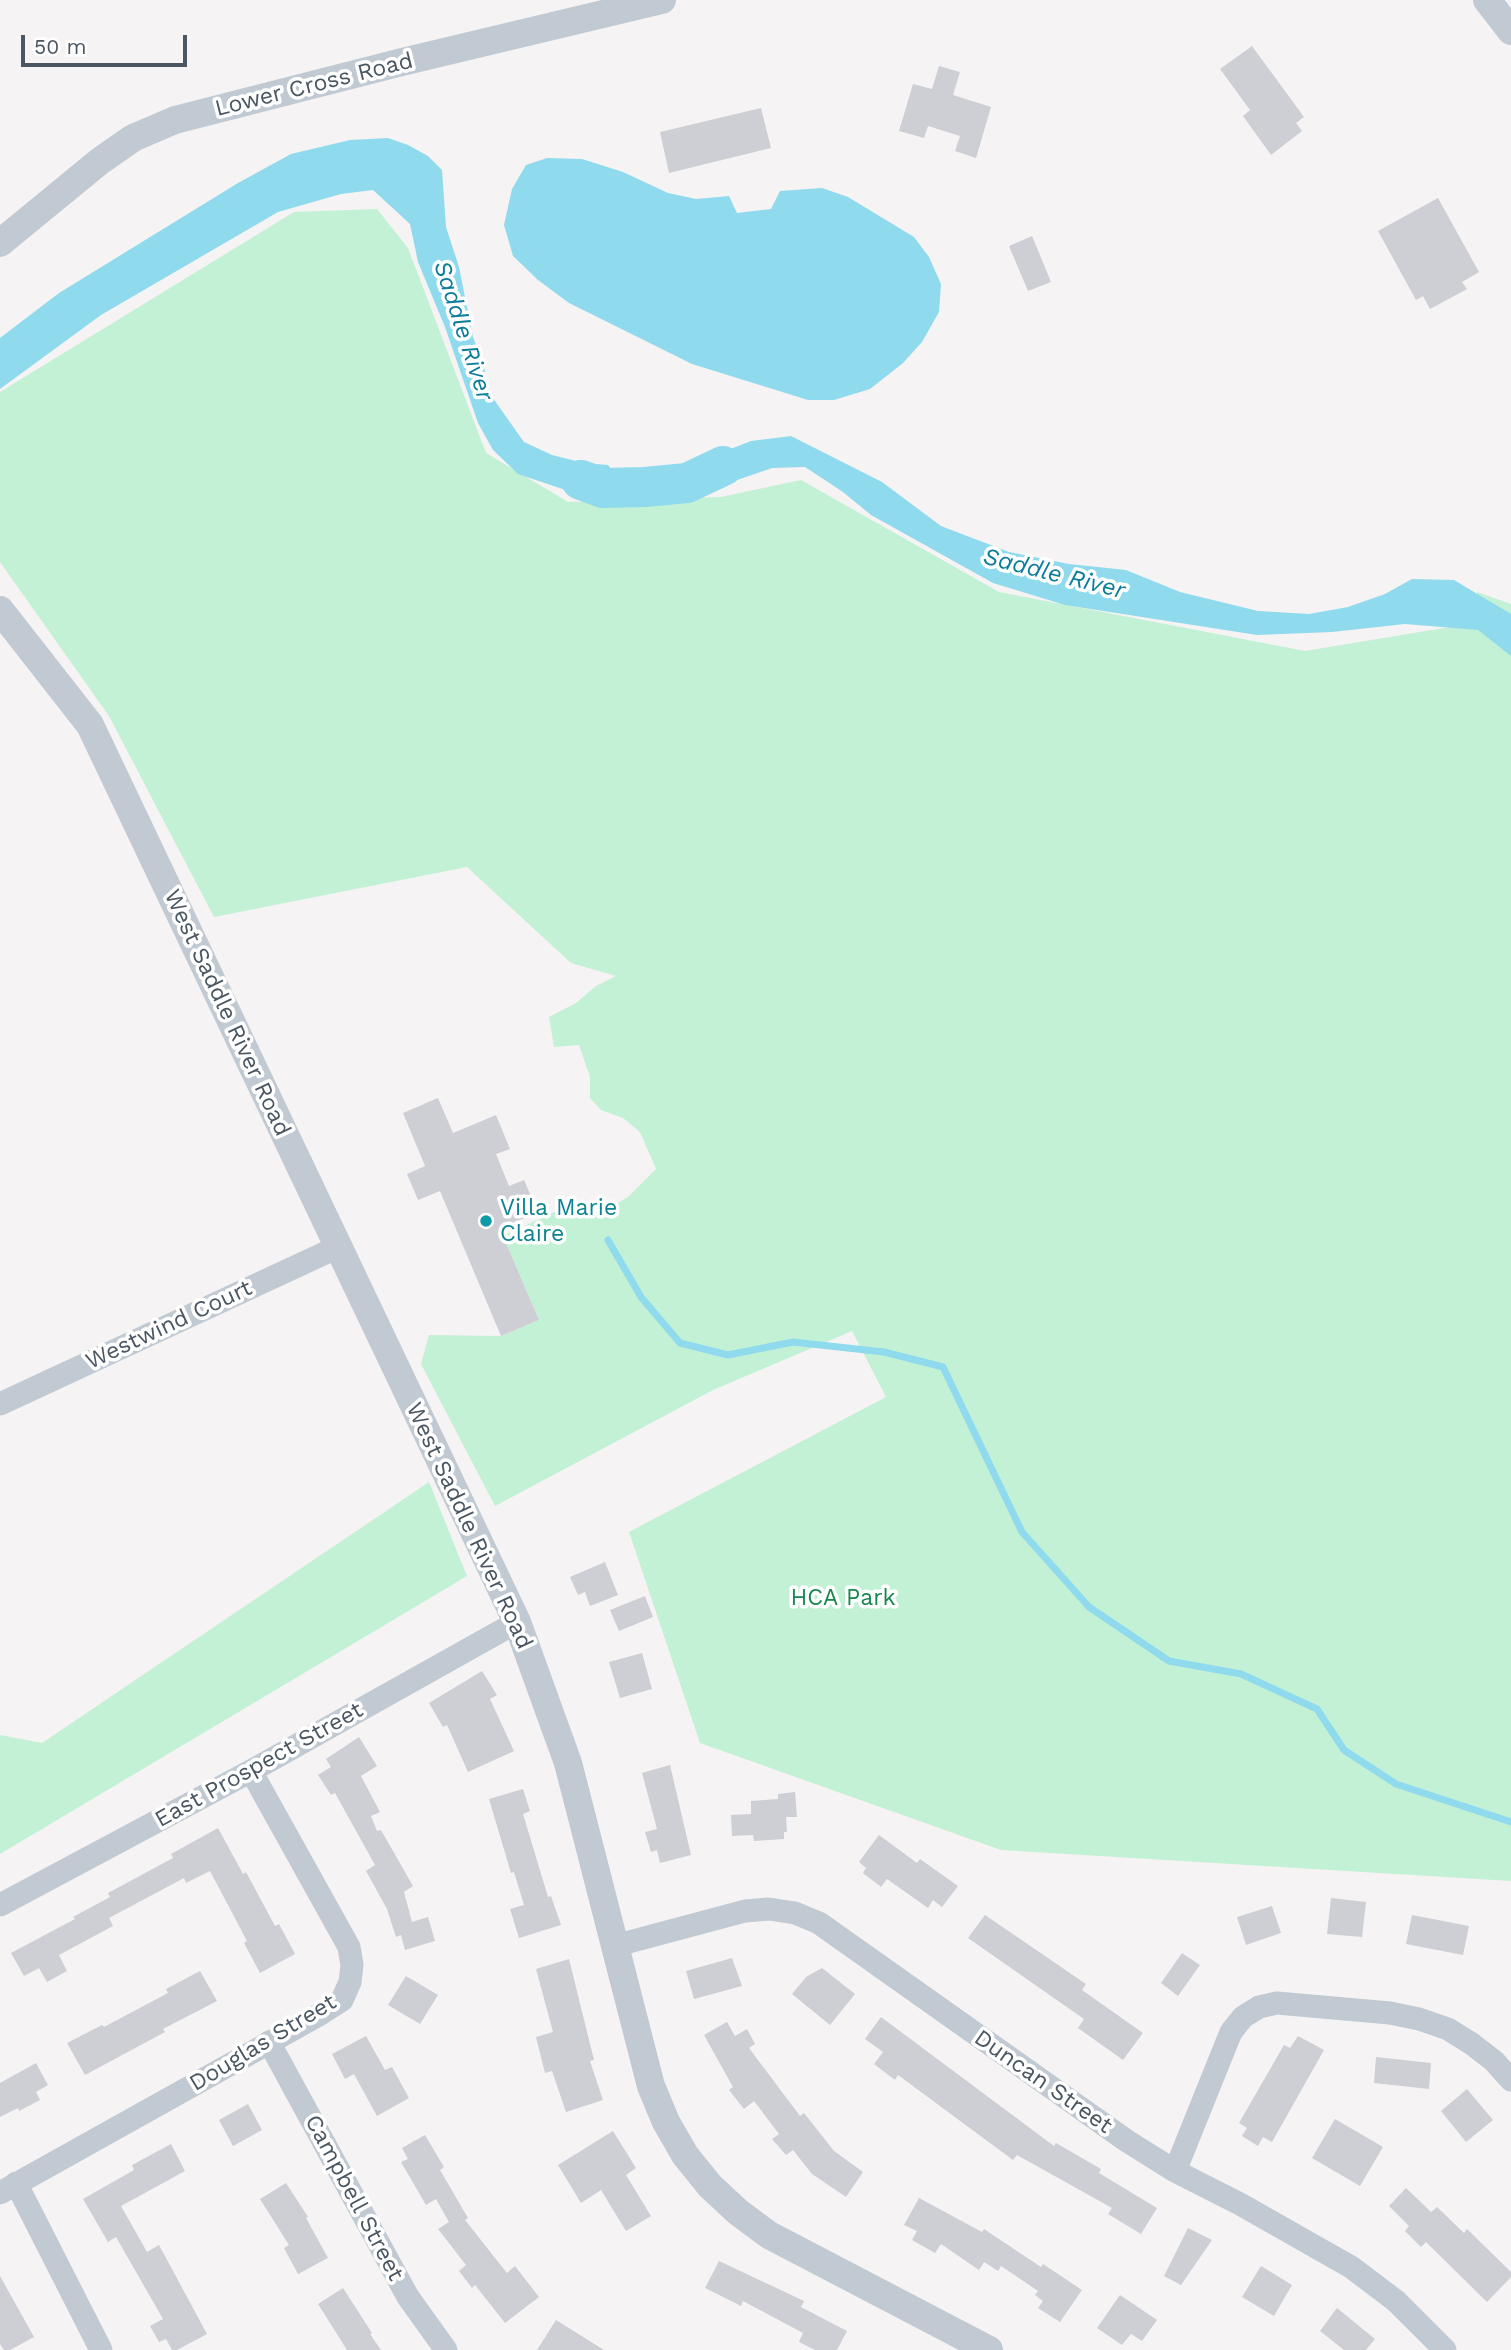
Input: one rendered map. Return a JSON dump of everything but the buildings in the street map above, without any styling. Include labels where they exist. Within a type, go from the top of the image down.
[{"type":"street","name":"Lower Cross Road","points":[[0,243],[100,161],[133,138],[175,120],[662,0]]},
{"type":"street","points":[[1487,0],[1511,31]]},
{"type":"street","name":"West Saddle River Road","points":[[0,610],[90,725],[517,1622],[568,1763],[651,2086],[666,2122],[685,2155],[710,2186],[738,2212],[769,2235],[989,2350]]},
{"type":"street","name":"Westwind Court","points":[[0,1404],[338,1247]]},
{"type":"street","name":"East Prospect Street","points":[[0,1905],[251,1771],[517,1622]]},
{"type":"street","name":"Douglas Street","points":[[8,2188],[342,2000],[352,1965],[345,1938],[251,1771]]},
{"type":"street","name":"Duncan Street","points":[[614,1946],[745,1911],[769,1909],[795,1913],[830,1930],[1127,2141],[1175,2171],[1240,2204],[1351,2267],[1396,2301],[1445,2350]]},
{"type":"street","points":[[1175,2171],[1231,2032],[1242,2017],[1259,2007],[1277,2003],[1390,2013],[1419,2019],[1448,2029],[1472,2044],[1494,2061],[1511,2080]]},
{"type":"street","name":"Campbell Street","points":[[269,2042],[408,2297],[446,2350]]},
{"type":"street","points":[[8,2188],[101,2350]]},
{"type":"green space","name":"HCA Park","points":[[377,209],[408,248],[486,453],[568,502],[721,497],[801,480],[999,592],[1305,651],[1480,622],[1477,592],[1511,604],[1511,1881],[1001,1850],[700,1743],[629,1532],[886,1397],[852,1331],[713,1390],[495,1506],[421,1364],[429,1335],[501,1336],[539,1320],[503,1236],[573,1203],[580,1211],[598,1215],[628,1197],[656,1169],[640,1132],[623,1118],[601,1110],[590,1098],[590,1077],[579,1045],[554,1047],[549,1017],[576,1003],[596,986],[616,976],[571,963],[467,867],[214,917],[109,716],[0,562],[0,392],[294,212]]},
{"type":"green space","points":[[429,1482],[467,1576],[0,1854],[0,1735],[42,1743]]},
{"type":"water","points":[[388,138],[428,156],[442,170],[446,227],[459,267],[473,337],[490,394],[524,442],[552,455],[584,463],[608,465],[620,481],[638,490],[660,489],[678,482],[693,466],[728,450],[751,441],[791,436],[882,482],[941,526],[1009,552],[1069,564],[1126,570],[1180,592],[1258,611],[1309,614],[1348,607],[1385,594],[1412,579],[1454,580],[1511,614],[1511,656],[1478,630],[1405,624],[1332,632],[1257,635],[1065,605],[993,583],[871,515],[843,492],[805,467],[772,468],[665,505],[616,507],[518,474],[493,450],[478,423],[445,327],[418,262],[410,224],[373,190],[341,194],[278,212],[101,315],[0,389],[0,338],[59,293],[238,183],[291,154],[350,140]]},
{"type":"water","points":[[547,158],[582,159],[623,172],[668,193],[696,199],[729,196],[737,213],[771,209],[780,191],[822,188],[848,197],[914,237],[929,257],[941,284],[939,312],[922,342],[903,363],[870,389],[834,400],[808,400],[692,364],[569,303],[538,280],[513,256],[504,225],[512,189],[526,165]]},
{"type":"waterway","name":"Saddle River","points":[[581,480],[603,488],[687,483],[723,466]]},
{"type":"waterway","points":[[608,1240],[641,1297],[680,1343],[728,1355],[793,1342],[884,1352],[943,1367],[1022,1532],[1089,1607],[1169,1661],[1241,1674],[1317,1709],[1344,1750],[1396,1784],[1511,1822]]},
{"type":"place","name":"Villa Marie Claire","points":[[486,1221]]}]
